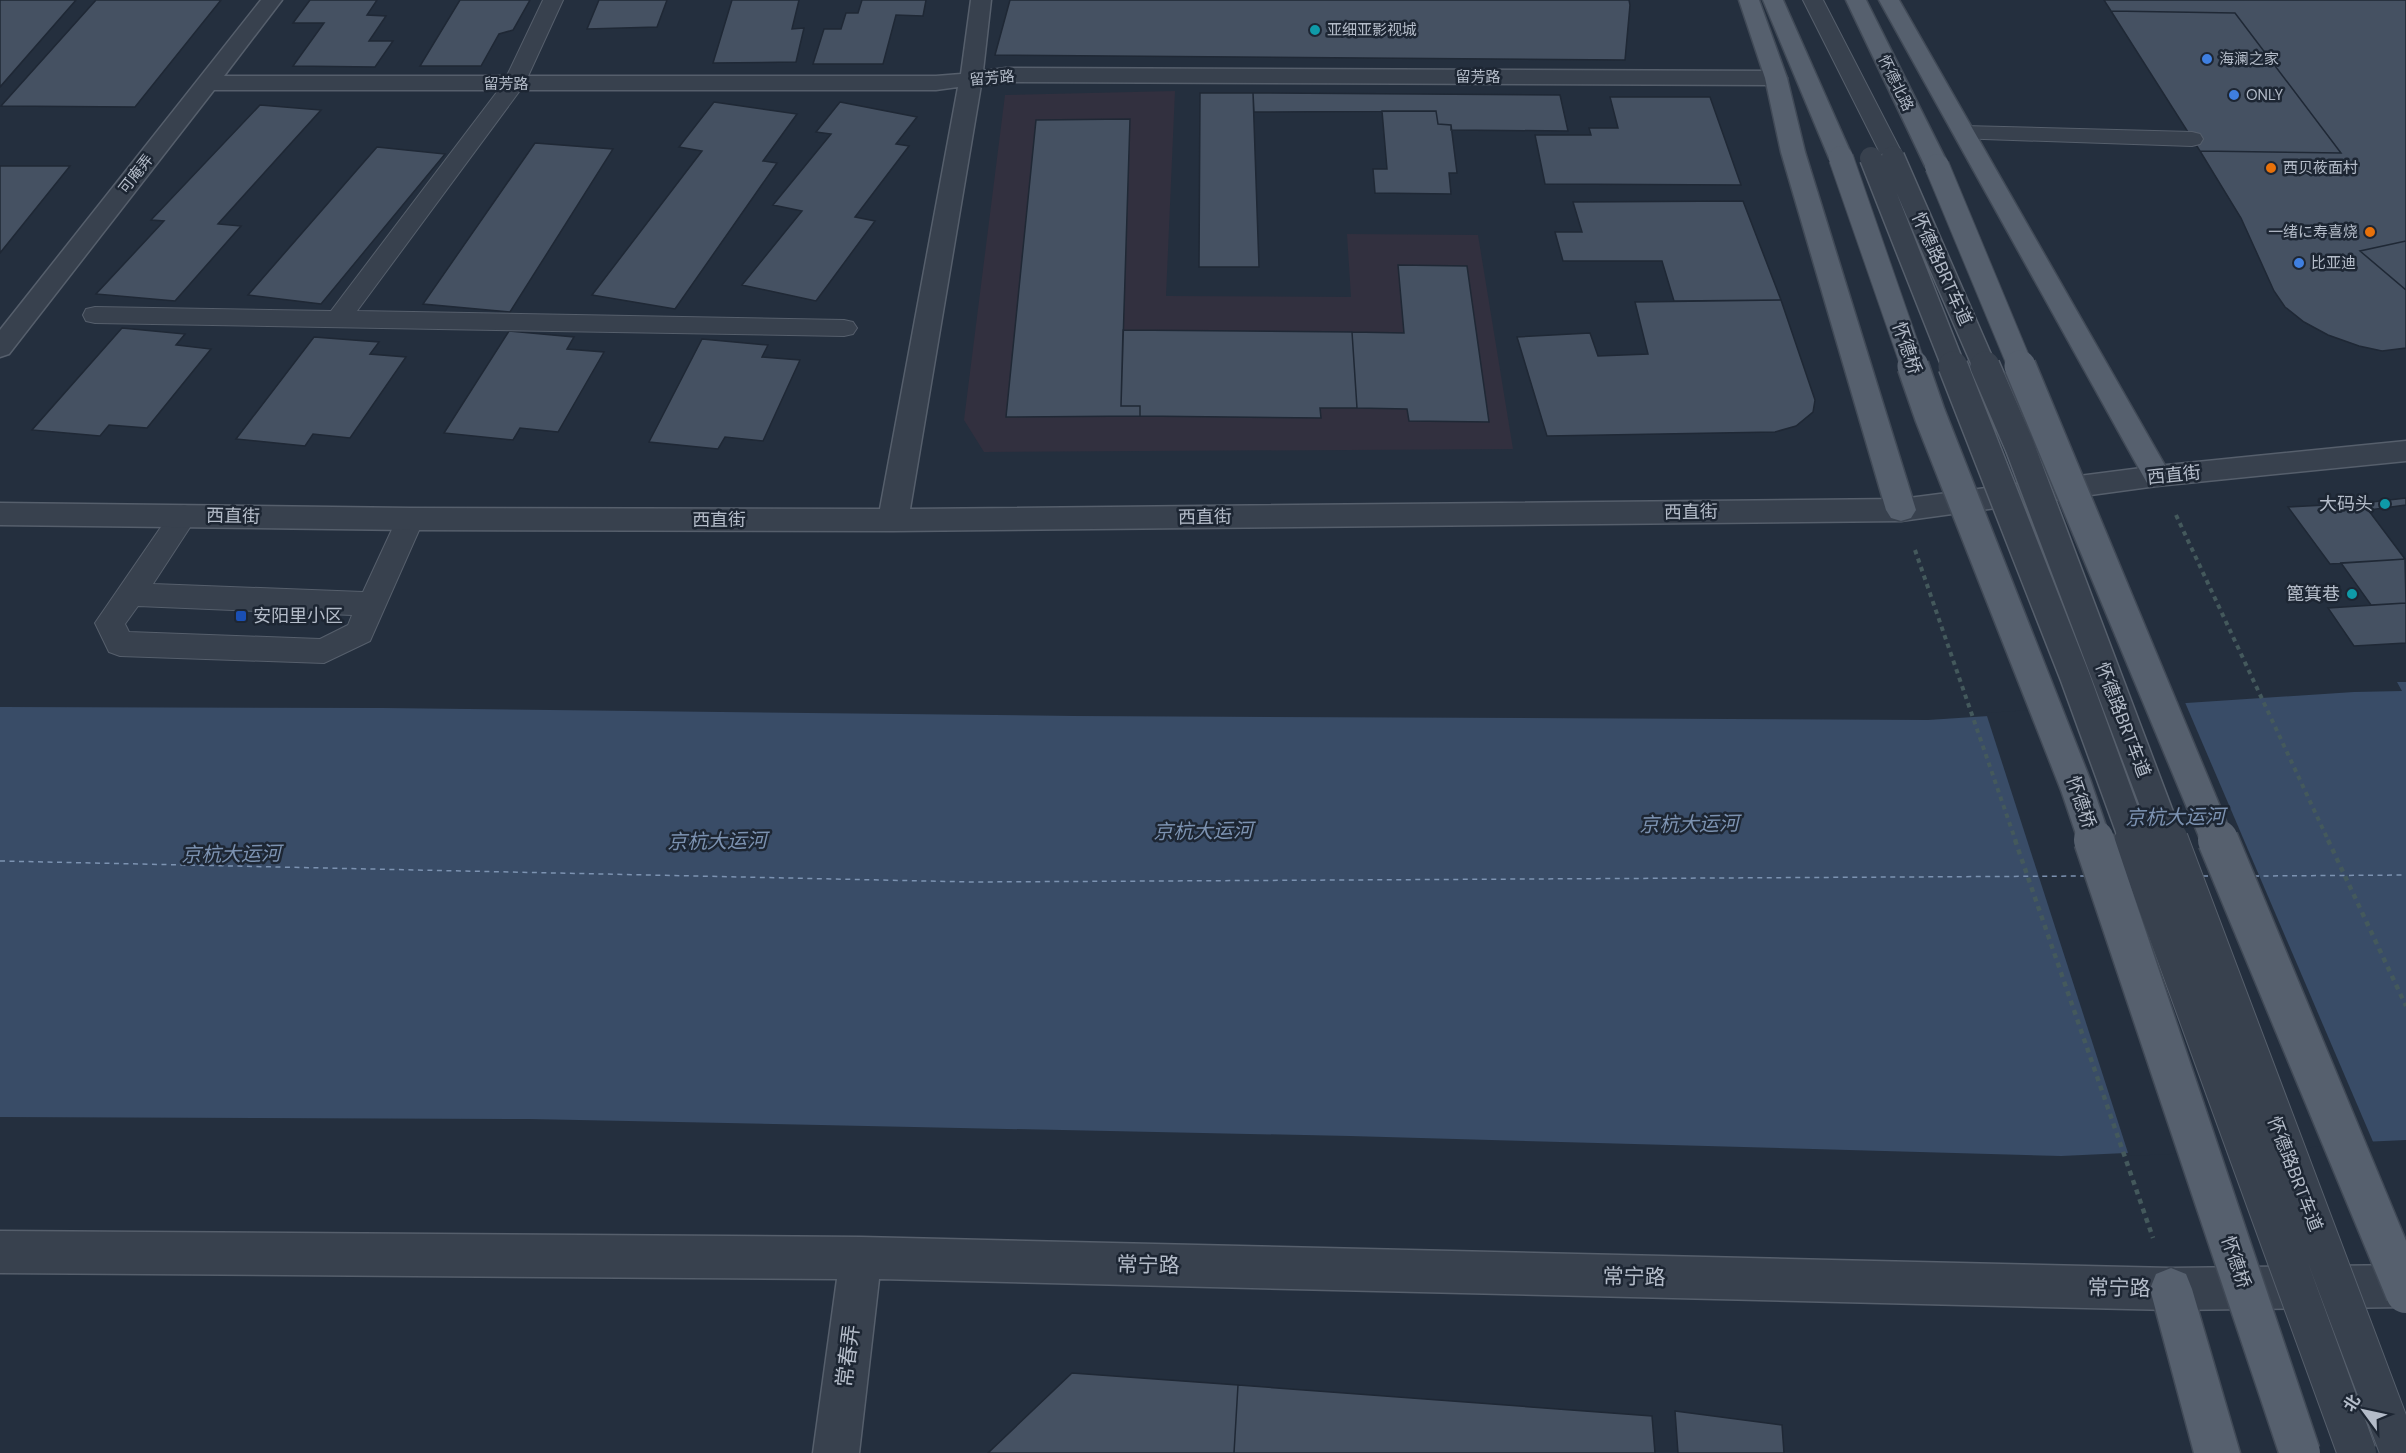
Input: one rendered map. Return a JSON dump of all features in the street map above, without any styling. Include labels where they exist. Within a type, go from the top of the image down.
[{"type":"main road","points":[[1749,0],[1776,78],[1793,152],[1901,510]]},
{"type":"main road","points":[[1773,0],[1868,158]]},
{"type":"main road","name":"怀德北路","points":[[1856,0],[1937,166],[2406,1293]]},
{"type":"main road","points":[[1889,0],[2157,476]]},
{"type":"main road","name":"怀德桥","points":[[1868,158],[1930,415],[2076,786],[2300,1453]]},
{"type":"main road","points":[[2171,1289],[2217,1453]]},
{"type":"street","name":"可庵弄","points":[[0,348],[272,0]]},
{"type":"street","points":[[893,520],[971,79],[981,0]]},
{"type":"street","name":"留芳路","points":[[208,83],[513,85],[936,83],[1006,75],[1776,78]]},
{"type":"street","name":"西直街","points":[[0,514],[410,519],[893,520],[1901,510],[2157,476],[2406,451]]},
{"type":"street","name":"常宁路","points":[[0,1252],[861,1258],[2171,1289],[2406,1286]]},
{"type":"street","name":"常春弄","points":[[836,1453],[861,1258]]},
{"type":"lane","points":[[338,319],[513,85],[553,0]]},
{"type":"lane","name":"怀德路BRT车道","points":[[1800,0],[1868,158],[2075,677],[2356,1453]]},
{"type":"lane","name":"怀德路BRT车道","points":[[1813,0],[1868,158],[2020,447],[2400,1453]]},
{"type":"lane","points":[[1964,133],[2192,139]]},
{"type":"lane","points":[[94,315],[844,328]]},
{"type":"lane","points":[[184,515],[110,623],[120,644],[324,651],[359,633],[410,519]]},
{"type":"lane","points":[[130,594],[373,604]]},
{"type":"path","points":[[2157,476],[2406,1006]]},
{"type":"path","points":[[1901,510],[2137,1193]]},
{"type":"shaded area","points":[[1175,91],[1166,296],[1351,297],[1347,234],[1478,235],[1513,449],[984,452],[964,420],[1005,95]]},
{"type":"water","name":"京杭大运河","points":[[2397,682],[2406,682],[2406,1140],[2061,1156],[1350,1136],[529,1119],[0,1117],[0,707],[1928,720],[2354,692],[2402,691]]},
{"type":"pier","points":[[2184,700],[2374,1144],[2129,1156],[1986,713]]},
{"type":"building","points":[[0,0],[76,0],[0,87]]},
{"type":"building","points":[[96,0],[221,0],[135,107],[1,106]]},
{"type":"building","points":[[310,0],[377,0],[367,15],[386,16],[369,41],[393,41],[375,67],[293,66],[324,23],[293,23]]},
{"type":"building","points":[[460,0],[530,0],[513,30],[499,34],[481,66],[420,66]]},
{"type":"building","points":[[599,0],[667,0],[657,27],[587,29]]},
{"type":"building","points":[[732,0],[799,0],[792,29],[804,28],[796,62],[713,63]]},
{"type":"building","points":[[862,0],[926,0],[923,16],[896,15],[883,64],[813,64],[824,29],[841,29],[846,13],[858,13]]},
{"type":"building","name":"亚细亚影视城","points":[[1010,0],[1629,0],[1630,5],[1625,60],[995,55]]},
{"type":"building","points":[[2104,0],[2406,0],[2406,241],[2360,251],[2406,290],[2406,348],[2382,351],[2359,346],[2328,335],[2304,322],[2285,307],[2274,291],[2241,218],[2200,151],[2341,153],[2235,13],[2111,11]]},
{"type":"building","points":[[2111,11],[2235,13],[2341,153],[2200,151]]},
{"type":"building","points":[[1200,93],[1253,93],[1259,267],[1199,267]]},
{"type":"building","points":[[1253,93],[1560,95],[1568,131],[1451,130],[1451,125],[1438,124],[1436,111],[1254,112]]},
{"type":"building","points":[[1610,97],[1710,97],[1741,185],[1545,184],[1535,135],[1591,135],[1589,128],[1618,128]]},
{"type":"building","points":[[714,102],[797,114],[763,161],[777,163],[675,309],[592,295],[702,151],[679,147]]},
{"type":"building","points":[[840,102],[917,117],[896,144],[909,146],[855,217],[875,221],[816,301],[742,285],[802,211],[773,205],[831,134],[816,132]]},
{"type":"building","points":[[260,105],[321,110],[218,224],[241,226],[175,301],[96,294],[164,221],[151,220]]},
{"type":"building","points":[[1382,111],[1436,111],[1438,124],[1451,125],[1457,173],[1449,173],[1451,194],[1375,193],[1373,169],[1387,169]]},
{"type":"building","points":[[1130,119],[1121,406],[1140,406],[1140,416],[1006,417],[1036,120]]},
{"type":"building","points":[[535,143],[613,149],[510,312],[423,304]]},
{"type":"building","points":[[377,147],[445,154],[321,304],[248,295]]},
{"type":"building","points":[[0,166],[70,166],[0,253]]},
{"type":"building","points":[[1743,201],[1781,300],[1674,301],[1662,261],[1563,261],[1555,232],[1582,232],[1573,202]]},
{"type":"building","points":[[2406,241],[2406,290],[2360,251]]},
{"type":"building","points":[[1398,265],[1467,266],[1489,422],[1409,421],[1407,409],[1357,408],[1352,332],[1404,333]]},
{"type":"building","points":[[1781,300],[1815,400],[1813,412],[1796,426],[1775,432],[1547,436],[1517,337],[1590,333],[1598,356],[1648,354],[1635,302]]},
{"type":"building","points":[[122,328],[185,334],[176,345],[211,349],[147,428],[109,425],[100,436],[32,430]]},
{"type":"building","points":[[1123,330],[1352,332],[1357,408],[1320,408],[1321,418],[1140,416],[1140,406],[1121,406]]},
{"type":"building","points":[[509,331],[574,337],[567,349],[604,352],[558,432],[520,428],[513,440],[444,433]]},
{"type":"building","points":[[314,337],[379,342],[370,354],[406,357],[350,438],[313,434],[305,446],[236,439]]},
{"type":"building","points":[[702,339],[768,345],[762,357],[800,360],[763,441],[725,437],[718,449],[649,442]]},
{"type":"building","name":"大码头","points":[[2406,498],[2406,505],[2369,510],[2363,503]]},
{"type":"building","points":[[2363,503],[2405,559],[2330,564],[2288,507]]},
{"type":"building","points":[[2405,559],[2406,603],[2371,605],[2341,563]]},
{"type":"building","points":[[2406,603],[2406,643],[2354,646],[2328,608]]},
{"type":"building","points":[[1072,1373],[1238,1385],[1234,1453],[988,1453]]},
{"type":"building","points":[[1238,1385],[1652,1416],[1655,1453],[1234,1453]]},
{"type":"building","points":[[1675,1411],[1782,1425],[1784,1453],[1678,1453]]},
{"type":"ferry route","points":[[0,861],[973,882],[2087,876]]},
{"type":"ferry route","points":[[2254,876],[2406,875]]},
{"type":"ferry route","points":[[2203,876],[2213,876]]},
{"type":"place","name":"亚细亚影视城","points":[[1315,30]]},
{"type":"place","name":"海澜之家","points":[[2207,59]]},
{"type":"place","name":"ONLY","points":[[2234,95]]},
{"type":"place","name":"西贝莜面村","points":[[2271,168]]},
{"type":"place","name":"一绪に寿喜烧","points":[[2370,232]]},
{"type":"place","name":"比亚迪","points":[[2299,263]]},
{"type":"place","name":"大码头","points":[[2385,504]]},
{"type":"place","name":"篦箕巷","points":[[2352,594]]},
{"type":"place","name":"安阳里小区","points":[[241,616]]}]
